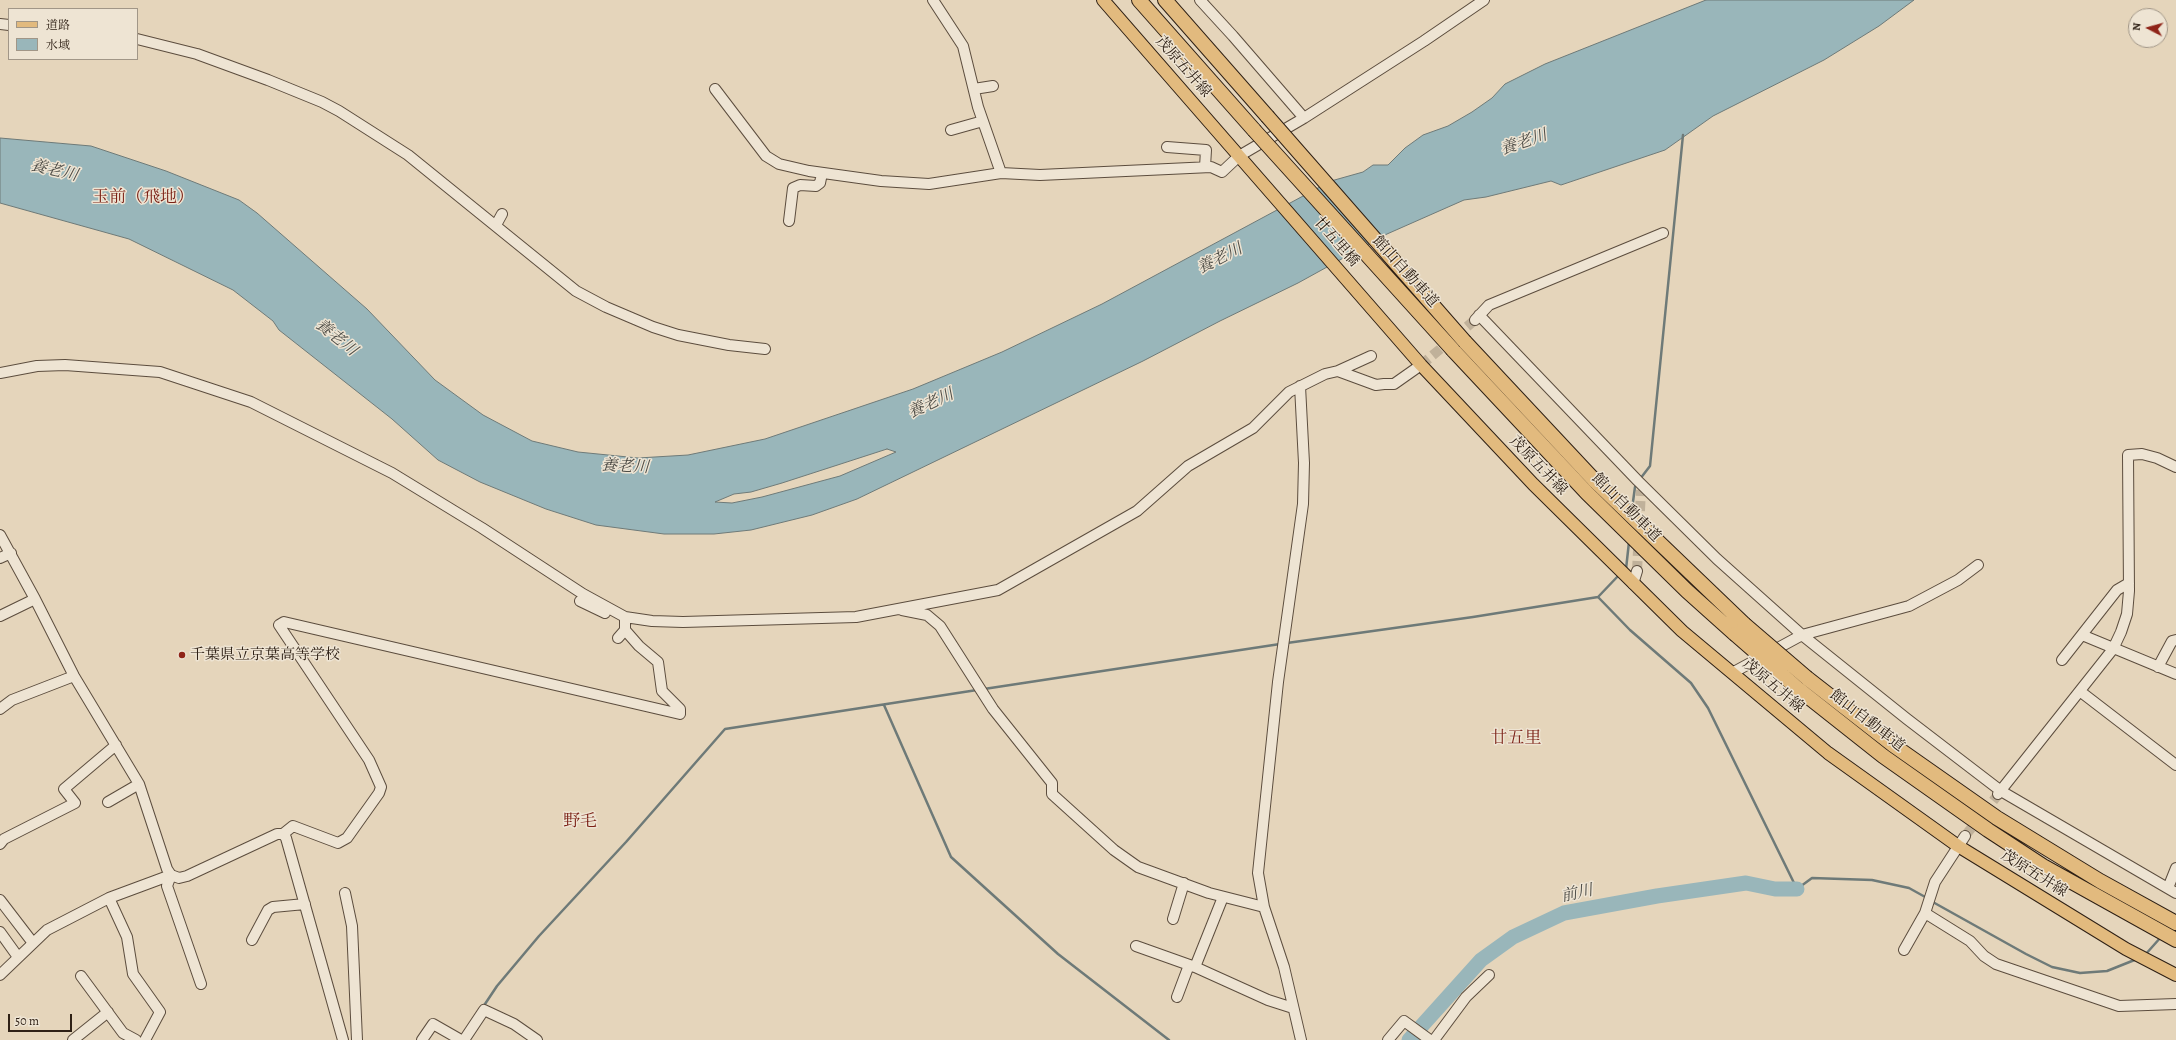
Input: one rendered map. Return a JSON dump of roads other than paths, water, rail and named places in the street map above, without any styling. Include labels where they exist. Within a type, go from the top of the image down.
[{"type":"highway","name":"館山自動車道","points":[[1139,0],[1254,130],[1453,350],[1587,493],[1687,591],[1807,678],[1945,783],[2050,852],[2152,911],[2176,923]]},
{"type":"highway","name":"館山自動車道","points":[[1165,0],[1465,342],[1596,482],[1797,688],[1883,756],[1988,830],[2043,866],[2176,940]]},
{"type":"main road","name":"茂原五井線","points":[[1103,0],[1239,156]]},
{"type":"main road","name":"廿五里橋","points":[[1239,156],[1408,349]]},
{"type":"main road","name":"茂原五井線","points":[[1408,349],[1421,365],[1533,484],[1633,584],[1682,631],[1828,753],[1958,846],[2126,950],[2176,975]]},
{"type":"street","points":[[932,0],[963,46],[983,121],[1001,173]]},
{"type":"street","points":[[1200,0],[1304,118]]},
{"type":"street","points":[[715,89],[766,156],[779,164],[822,173],[881,181],[929,184],[1001,173],[1040,175],[1205,167],[1211,167],[1222,172],[1239,156],[1304,118],[1424,41],[1484,0]]},
{"type":"street","points":[[138,39],[197,54],[322,102],[408,155],[576,291],[625,316],[678,335],[728,345],[765,348]]},
{"type":"street","points":[[974,89],[993,86]]},
{"type":"street","points":[[951,130],[983,121]]},
{"type":"street","points":[[1168,147],[1206,150],[1205,167]]},
{"type":"street","points":[[789,221],[793,188],[800,185],[816,186],[820,183],[822,173]]},
{"type":"street","points":[[496,225],[502,214]]},
{"type":"street","points":[[1663,233],[1489,305],[1477,317],[1642,487],[1718,559],[1802,635],[1999,793],[2172,890],[2176,868]]},
{"type":"street","points":[[580,602],[625,623],[652,621],[856,617],[898,609],[909,605],[988,593],[1014,582],[1137,511],[1188,466],[1253,428],[1289,392],[1325,374],[1338,371],[1371,356]]},
{"type":"street","points":[[0,373],[37,366],[65,365],[160,372],[250,402],[392,474],[482,528],[625,623],[638,646],[658,662],[662,691],[680,709],[680,714],[284,622],[279,625],[369,760],[381,787],[379,793],[347,838],[338,843],[293,826],[283,834],[277,834],[187,876],[179,878],[171,875],[167,869],[139,784],[74,676],[11,553],[0,535]]},
{"type":"street","points":[[1338,371],[1376,385],[1394,384],[1421,365]]},
{"type":"street","points":[[1300,386],[1304,463],[1303,504],[1278,682],[1258,873],[1264,907],[1284,967],[1301,1040]]},
{"type":"street","points":[[1999,793],[2081,692],[2113,649],[2127,614],[2128,455],[2142,454],[2157,458],[2176,467]]},
{"type":"street","points":[[0,558],[11,553]]},
{"type":"street","points":[[1732,673],[1802,635],[1909,606],[1958,580],[1978,564]]},
{"type":"street","points":[[1633,584],[1637,571]]},
{"type":"street","points":[[2062,660],[2117,590],[2128,583]]},
{"type":"street","points":[[0,616],[35,599]]},
{"type":"street","points":[[898,609],[927,615],[940,626],[994,709],[1052,783],[1052,794],[1114,850],[1138,867],[1223,896],[1264,907]]},
{"type":"street","points":[[618,638],[625,623]]},
{"type":"street","points":[[2082,635],[2176,674]]},
{"type":"street","points":[[2158,667],[2172,641],[2176,640]]},
{"type":"street","points":[[0,709],[12,700],[74,676]]},
{"type":"street","points":[[2081,692],[2176,765]]},
{"type":"street","points":[[0,844],[4,839],[75,803],[64,789],[116,745]]},
{"type":"street","points":[[108,802],[139,784]]},
{"type":"street","points":[[283,834],[286,838],[343,1040]]},
{"type":"street","points":[[1904,950],[1925,913],[1935,882],[1965,836]]},
{"type":"street","points":[[0,975],[47,930],[109,898],[171,875]]},
{"type":"street","points":[[171,875],[168,886],[201,984]]},
{"type":"street","points":[[1173,919],[1184,883]]},
{"type":"street","points":[[345,893],[352,926],[357,1040]]},
{"type":"street","points":[[1177,997],[1223,896]]},
{"type":"street","points":[[109,898],[127,937],[133,974],[160,1012],[145,1040]]},
{"type":"street","points":[[0,900],[33,942]]},
{"type":"street","points":[[252,940],[268,910],[273,907],[305,904]]},
{"type":"street","points":[[1925,913],[1970,941],[1984,956],[1996,964],[2119,1006],[2176,1004]]},
{"type":"street","points":[[0,932],[18,957]]},
{"type":"street","points":[[1136,946],[1192,966],[1268,1000],[1293,1008]]},
{"type":"street","points":[[1434,1040],[1466,997],[1489,975]]},
{"type":"street","points":[[81,976],[123,1033],[136,1040]]},
{"type":"street","points":[[464,1040],[484,1010],[514,1024],[537,1040]]},
{"type":"street","points":[[73,1040],[108,1012]]},
{"type":"street","points":[[1388,1040],[1404,1021],[1430,1040]]},
{"type":"street","points":[[422,1040],[433,1024],[461,1040]]},
{"type":"water","name":"養老川","points":[[1706,0],[1914,0],[1879,26],[1824,60],[1713,116],[1665,150],[1561,185],[1551,181],[1486,197],[1464,200],[1387,234],[1298,283],[1143,361],[857,499],[812,515],[751,530],[714,534],[664,534],[596,525],[546,509],[480,482],[438,460],[392,419],[279,330],[273,321],[233,290],[129,239],[0,203],[0,138],[91,146],[166,171],[239,200],[257,213],[367,309],[435,380],[483,415],[532,441],[578,452],[638,458],[688,455],[765,439],[913,389],[1002,352],[1102,304],[1331,181],[1363,172],[1373,165],[1388,165],[1405,148],[1423,135],[1448,126],[1492,98],[1505,84],[1545,64]],"holes":[[[887,449],[896,452],[840,476],[762,497],[732,503],[715,502],[734,494],[751,492],[782,483]]]},
{"type":"waterway","points":[[1640,479],[1650,466],[1683,135]]},
{"type":"waterway","points":[[1632,509],[1635,487],[1637,483]]},
{"type":"waterway","points":[[1626,569],[1629,542]]},
{"type":"waterway","points":[[1287,643],[1473,617],[1598,597],[1619,575]]},
{"type":"waterway","points":[[1598,597],[1630,630],[1691,683],[1708,708],[1797,889],[1812,878],[1872,880],[1909,888],[1927,898]]},
{"type":"waterway","points":[[984,689],[1280,644]]},
{"type":"waterway","points":[[483,1007],[497,986],[539,936],[626,842],[725,729],[977,690]]},
{"type":"waterway","points":[[884,705],[951,857],[1058,954],[1169,1040]]},
{"type":"waterway","name":"前川","points":[[1409,1040],[1481,960],[1513,937],[1564,913],[1657,896],[1746,883],[1775,889],[1797,889]]},
{"type":"waterway","points":[[1931,901],[2052,967],[2080,973],[2107,971],[2137,959]]},
{"type":"waterway","points":[[2145,955],[2161,937]]},
{"type":"tunnel","points":[[1421,365],[1475,320]]},
{"type":"tunnel","points":[[1637,571],[1641,490]]},
{"type":"tunnel","points":[[1965,836],[1997,796]]},
{"type":"place","name":"千葉県立京葉高等学校","points":[[182,655]]},
{"type":"district","name":"玉前（飛地）","points":[[143,198]]},
{"type":"district","name":"廿五里","points":[[1516,739]]},
{"type":"district","name":"野毛","points":[[580,822]]}]
